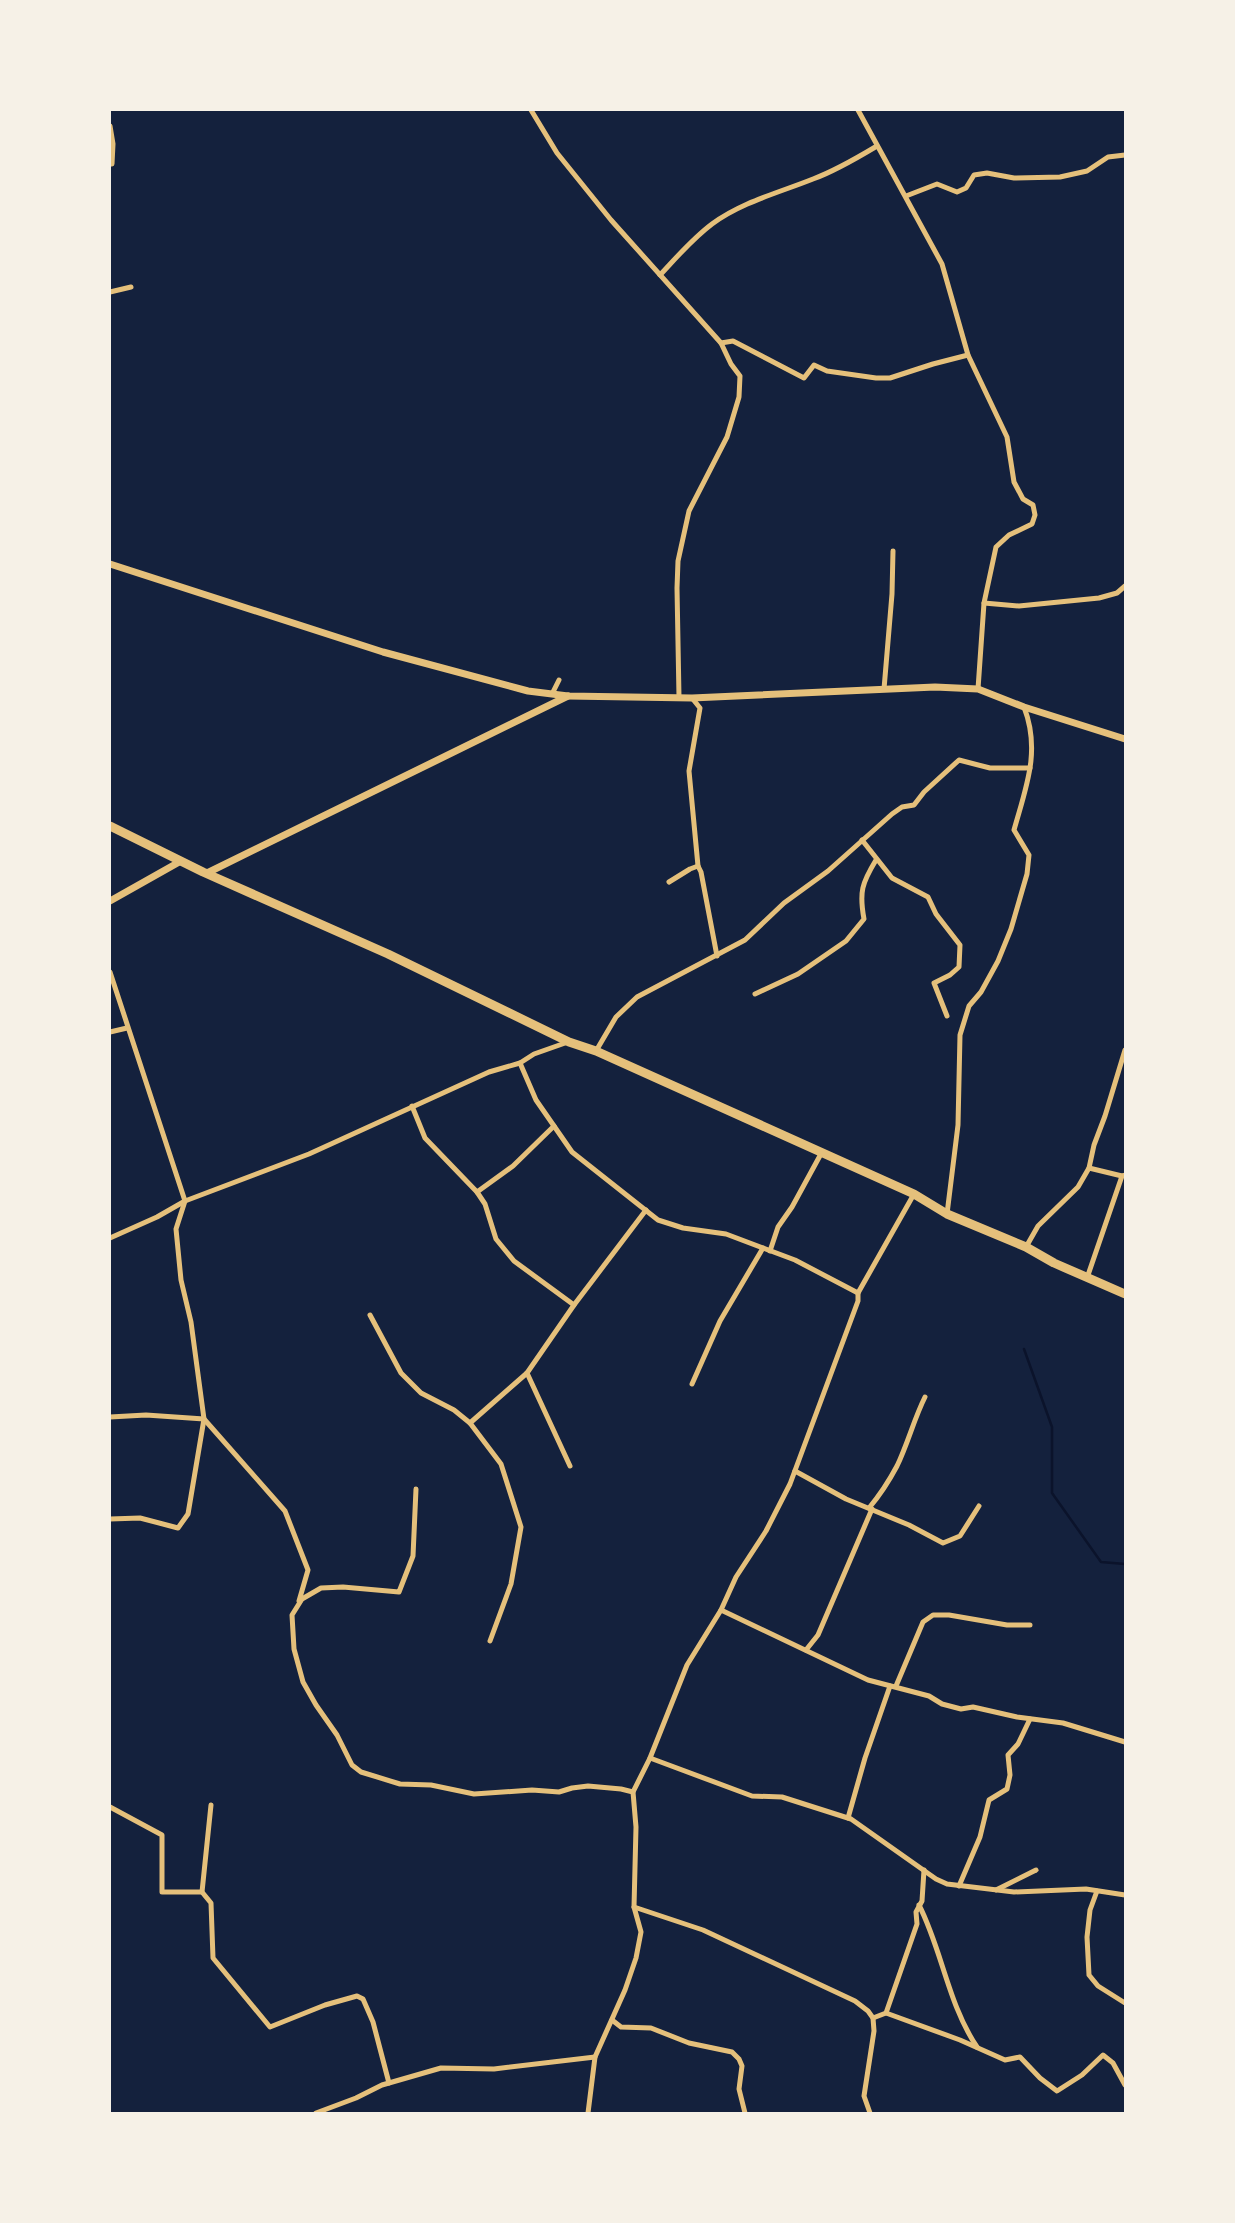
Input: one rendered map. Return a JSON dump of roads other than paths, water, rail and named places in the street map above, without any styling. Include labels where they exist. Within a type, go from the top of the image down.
[{"type":"main road","points":[[110,826],[207,873],[388,954],[569,1042],[596,1051],[822,1152],[914,1194],[947,1214],[1026,1247],[1054,1263],[1125,1294]]},
{"type":"street","points":[[531,110],[557,153],[611,220],[721,343],[740,376],[739,396],[727,436],[689,511],[678,561],[680,697]]},
{"type":"street","points":[[858,110],[942,264],[968,354],[1008,437],[1014,482],[1023,499],[1033,505],[1034,515],[1032,524],[1009,535],[996,547],[984,603],[978,689]]},
{"type":"street","points":[[110,126],[113,144],[112,164]]},
{"type":"street","points":[[660,275],[686,246],[729,213],[776,191],[813,179],[878,146]]},
{"type":"street","points":[[906,196],[937,184],[957,192],[966,188],[974,175],[987,173],[1014,178],[1060,177],[1087,171],[1108,157],[1125,155]]},
{"type":"street","points":[[110,292],[131,287]]},
{"type":"street","points":[[721,343],[733,341],[804,378],[814,365],[827,371],[876,378],[890,378],[968,354]]},
{"type":"street","points":[[884,689],[892,594],[893,551]]},
{"type":"street","points":[[110,564],[383,652],[528,691],[568,696],[692,698],[935,687],[978,689],[1024,707],[1125,738]]},
{"type":"street","points":[[984,603],[1019,606],[1099,598],[1117,593],[1125,586]]},
{"type":"street","points":[[552,694],[559,680]]},
{"type":"street","points":[[207,873],[568,696]]},
{"type":"street","points":[[692,698],[700,708],[689,771],[698,866],[702,872],[717,956]]},
{"type":"street","points":[[947,1214],[958,1125],[960,1035],[969,1006],[981,992],[998,961],[1011,929],[1027,874],[1029,855],[1014,830],[1026,793],[1032,748],[1030,723],[1024,707]]},
{"type":"street","points":[[596,1051],[616,1017],[637,997],[745,940],[784,903],[828,871],[892,814],[902,807],[914,805],[924,792],[959,760],[990,768],[1030,768]]},
{"type":"street","points":[[862,840],[892,878],[928,897],[936,914],[960,945],[959,967],[950,975],[934,983],[948,1016]]},
{"type":"street","points":[[755,994],[798,974],[846,941],[864,919],[860,897],[864,880],[876,860]]},
{"type":"street","points":[[110,901],[181,861]]},
{"type":"street","points":[[669,882],[698,866]]},
{"type":"street","points":[[110,972],[185,1201],[176,1229],[181,1280],[191,1322],[204,1419],[188,1514],[178,1528],[140,1518],[110,1519]]},
{"type":"street","points":[[110,1032],[128,1028]]},
{"type":"street","points":[[110,1238],[157,1217],[185,1201],[309,1154],[489,1072],[520,1063],[534,1054],[569,1042]]},
{"type":"street","points":[[1026,1247],[1038,1226],[1078,1187],[1089,1168],[1094,1144],[1106,1116],[1125,1050]]},
{"type":"street","points":[[520,1063],[536,1100],[572,1152],[658,1220],[683,1228],[726,1234],[795,1260],[858,1293]]},
{"type":"street","points":[[412,1106],[426,1138],[477,1192],[485,1204],[496,1239],[514,1261],[574,1305]]},
{"type":"street","points":[[477,1192],[513,1166],[554,1126]]},
{"type":"street","points":[[770,1251],[778,1227],[792,1207],[822,1152]]},
{"type":"street","points":[[1087,1278],[1123,1176],[1089,1168]]},
{"type":"street","points":[[588,2113],[595,2057],[612,2020],[636,1958],[641,1932],[634,1907],[636,1827],[632,1792],[650,1758],[687,1665],[721,1610],[736,1577],[766,1531],[795,1472],[842,1349],[858,1301],[858,1293],[914,1194]]},
{"type":"street","points":[[470,1423],[527,1373],[574,1305],[646,1210]]},
{"type":"street","points":[[692,1384],[720,1321],[763,1248]]},
{"type":"street","points":[[370,1315],[401,1373],[422,1393],[454,1410],[470,1423],[501,1464],[521,1527],[511,1584],[490,1641]]},
{"type":"street","points":[[527,1373],[570,1466]]},
{"type":"street","points":[[806,1650],[818,1635],[870,1509],[887,1485],[898,1464],[916,1415],[926,1397]]},
{"type":"street","points":[[110,1417],[146,1415],[204,1419],[285,1511],[308,1570],[298,1604]]},
{"type":"street","points":[[795,1472],[846,1499],[909,1525],[943,1543],[960,1536],[979,1506]]},
{"type":"street","points":[[416,1489],[413,1556],[399,1592],[343,1587],[321,1588],[302,1599],[292,1615],[294,1649],[300,1675],[316,1705],[337,1734],[352,1765],[361,1772],[400,1784],[431,1785],[474,1794],[523,1791],[559,1792],[588,1786],[622,1789],[632,1792]]},
{"type":"street","points":[[721,1610],[868,1680],[929,1696],[942,1704],[961,1709],[973,1707],[1030,1719],[1063,1723],[1125,1742]]},
{"type":"street","points":[[848,1818],[864,1758],[893,1686],[923,1622],[933,1615],[949,1615],[1007,1625],[1030,1625]]},
{"type":"street","points":[[958,1886],[980,1837],[989,1800],[1007,1789],[1010,1775],[1008,1755],[1018,1744],[1030,1719]]},
{"type":"street","points":[[650,1758],[752,1796],[782,1797],[848,1818],[941,1881],[958,1886],[1014,1892],[1086,1889],[1125,1895]]},
{"type":"street","points":[[212,1805],[202,1892],[211,1903],[213,1958],[270,2027],[325,2005],[357,1996],[363,2000],[373,2022],[389,2082]]},
{"type":"street","points":[[110,1807],[162,1836],[162,1892],[202,1892]]},
{"type":"street","points":[[886,2013],[915,1932],[917,1924],[916,1912],[922,1902],[924,1870]]},
{"type":"street","points":[[996,1890],[1036,1870]]},
{"type":"street","points":[[1097,1891],[1090,1910],[1087,1937],[1089,1975],[1098,1986],[1125,2003]]},
{"type":"street","points":[[919,1905],[940,1955],[962,2020],[977,2048]]},
{"type":"street","points":[[634,1907],[703,1930],[855,2001],[868,2011],[873,2018],[874,2031],[864,2096],[870,2113]]},
{"type":"street","points":[[873,2018],[886,2013],[916,2022],[1005,2060],[1020,2057],[1040,2078],[1057,2091],[1082,2075],[1104,2055],[1124,2076],[1125,2085]]},
{"type":"street","points":[[612,2020],[621,2027],[651,2028],[689,2043],[732,2052],[739,2059],[742,2066],[739,2089],[745,2113]]},
{"type":"street","points":[[316,2113],[333,2105],[356,2098],[389,2082],[441,2068],[494,2069],[595,2057]]},
{"type":"waterway","points":[[1024,1349],[1052,1427],[1052,1493],[1101,1562],[1125,1564]]}]
